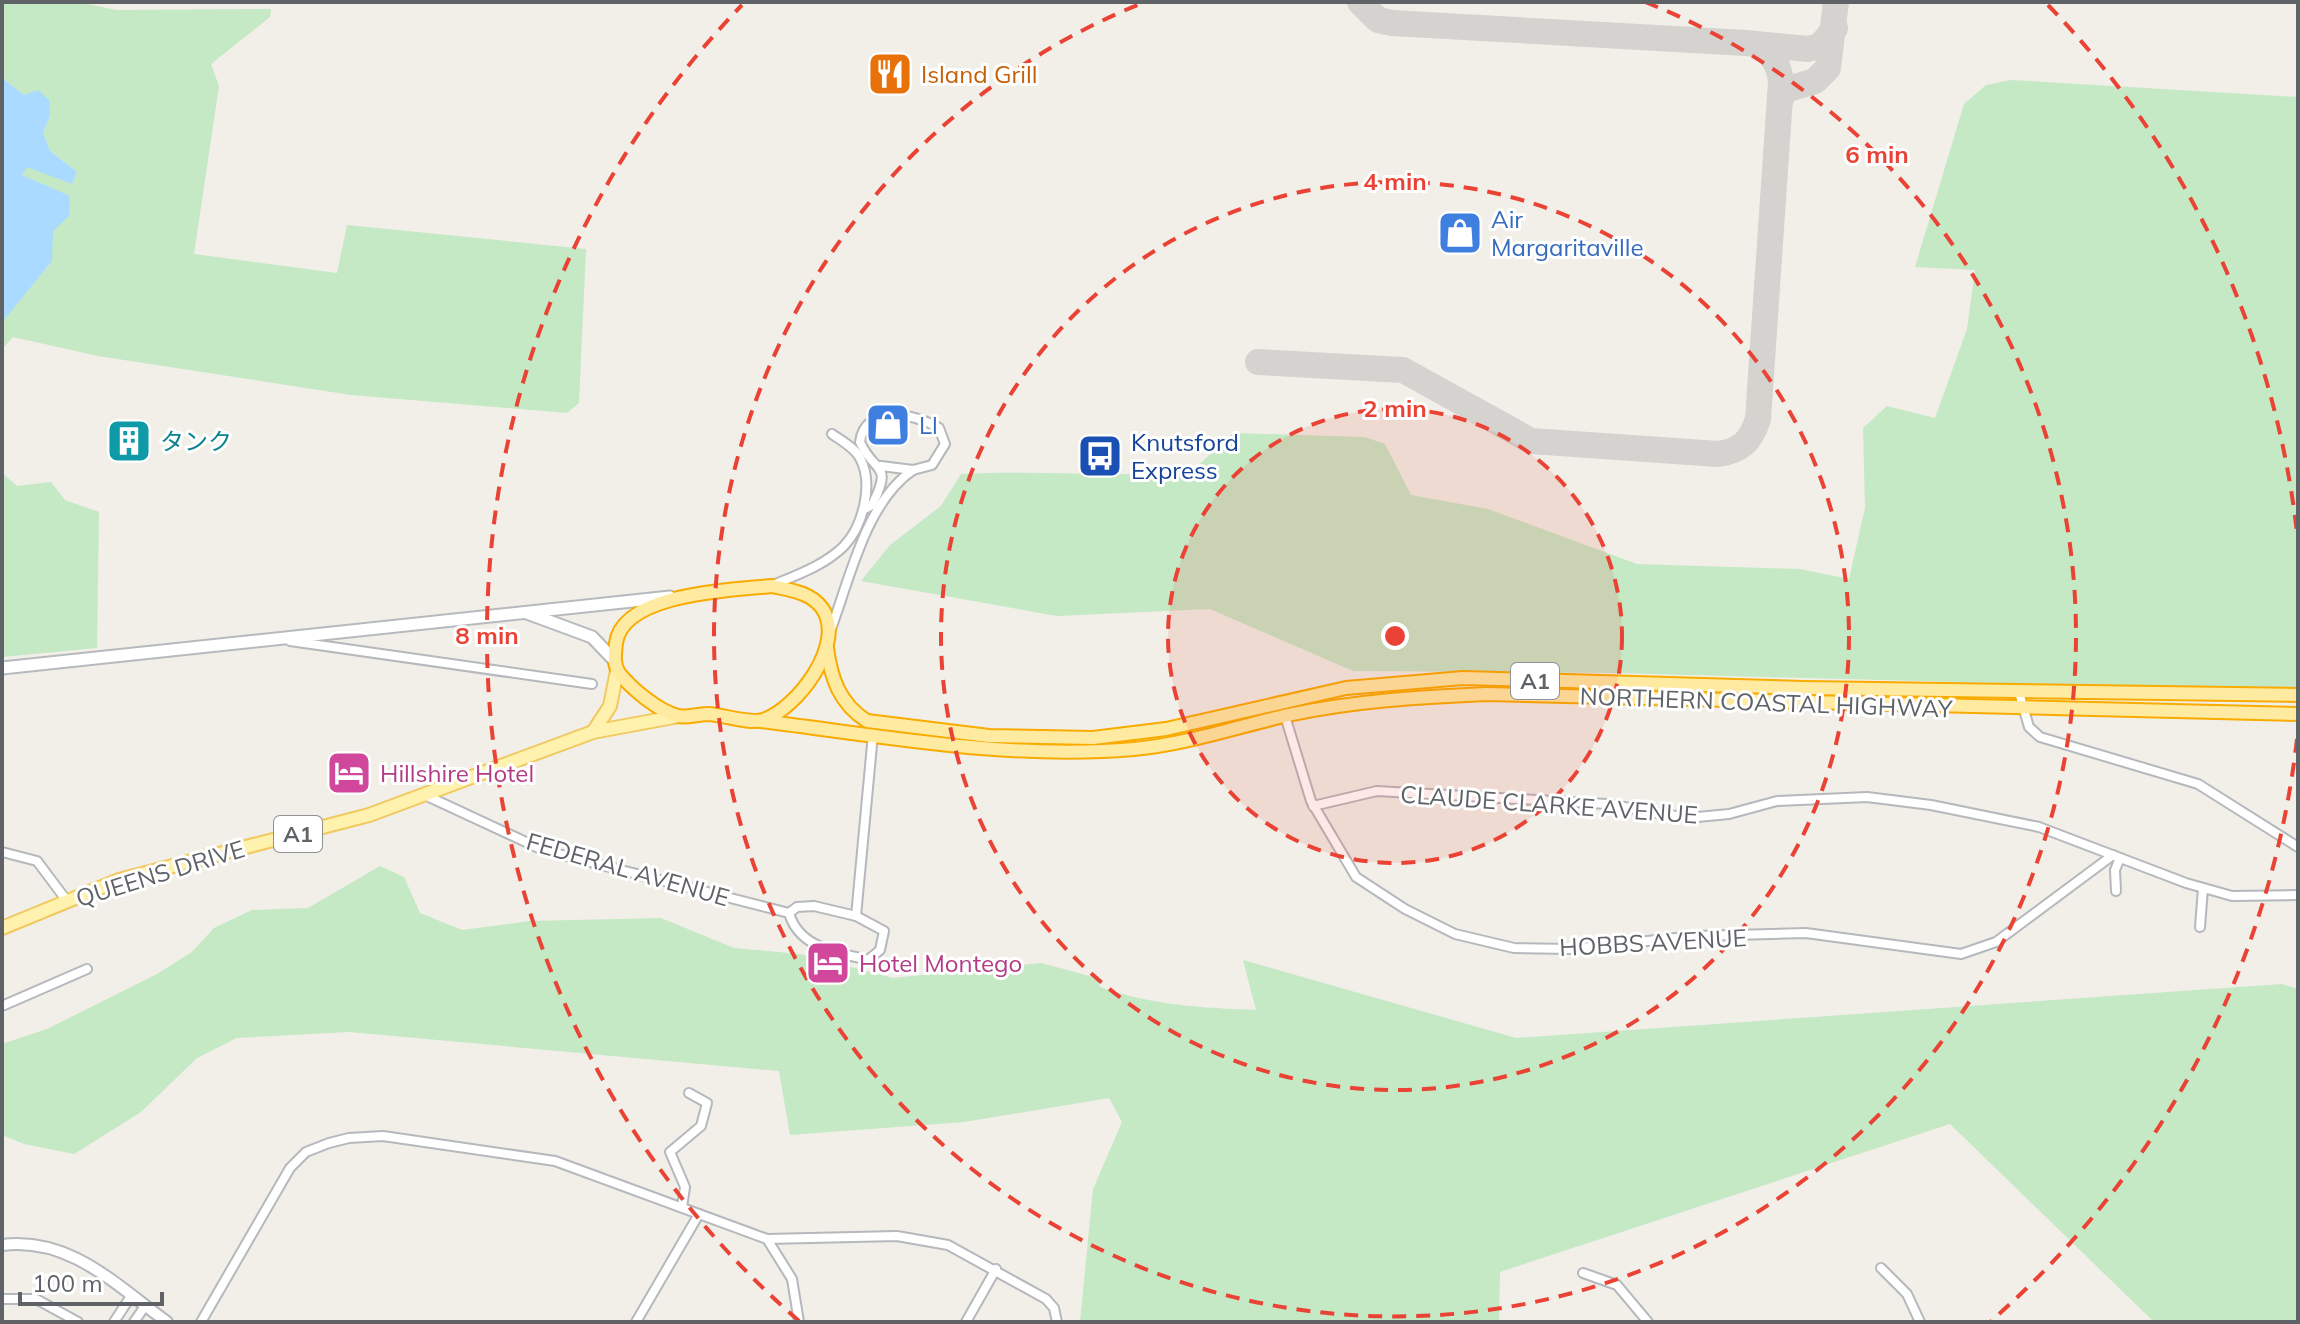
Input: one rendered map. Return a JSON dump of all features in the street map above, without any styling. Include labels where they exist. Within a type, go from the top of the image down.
[{"type":"highway","name":"A1","points":[[616,665],[618,634],[636,613],[696,594],[772,586],[805,594],[822,608],[827,621],[826,644]]},
{"type":"highway","name":"NORTHERN COASTAL HIGHWAY","points":[[826,644],[840,696],[852,711],[867,721],[1040,739],[1093,738],[1166,729],[1346,688],[1463,678],[1804,688],[2298,695]]},
{"type":"highway","points":[[761,721],[801,695],[826,644]]},
{"type":"highway","points":[[616,665],[637,691],[679,716]]},
{"type":"highway","name":"NORTHERN COASTAL HIGHWAY","points":[[761,721],[1006,751],[1132,749],[1207,737],[1285,716],[1403,698],[1486,694],[2298,714]]},
{"type":"highway","name":"A1","points":[[679,716],[705,714],[761,721]]},
{"type":"main road","points":[[2,668],[696,594]]},
{"type":"main road","points":[[519,611],[592,637],[616,665]]},
{"type":"main road","name":"A1","points":[[593,732],[610,706],[616,665]]},
{"type":"main road","name":"QUEENS DRIVE","points":[[2,928],[153,870],[369,815],[427,796],[593,732],[679,716]]},
{"type":"street","points":[[826,644],[867,534],[895,482],[913,470],[932,465],[945,444],[939,428],[908,416],[874,418],[862,431],[862,447],[881,466],[883,476],[872,505],[863,510]]},
{"type":"street","points":[[772,586],[813,568],[845,545],[863,510],[866,485],[860,456],[832,434]]},
{"type":"street","points":[[881,466],[913,470]]},
{"type":"street","points":[[266,638],[592,684]]},
{"type":"street","points":[[2018,689],[2029,727],[2040,737],[2198,784],[2298,847]]},
{"type":"street","name":"HOBBS AVENUE","points":[[1285,716],[1313,806],[1356,877],[1405,909],[1455,934],[1514,948],[1571,949],[1695,936],[1806,933],[1961,954],[1996,942],[2116,856]]},
{"type":"street","points":[[856,916],[873,734]]},
{"type":"street","name":"CLAUDE CLARKE AVENUE","points":[[1313,806],[1377,791],[1607,804],[1687,818],[1729,814],[1777,801],[1867,797],[1931,805],[2039,827],[2203,888],[2256,899],[2298,895]]},
{"type":"street","name":"FEDERAL AVENUE","points":[[427,796],[543,850],[789,913]]},
{"type":"street","points":[[2,852],[37,861],[67,901]]},
{"type":"street","points":[[2116,856],[2116,891]]},
{"type":"street","points":[[2200,927],[2203,888]]},
{"type":"street","points":[[814,906],[856,916],[884,931],[880,950],[868,960],[810,943],[793,928],[789,913],[797,907],[814,906]]},
{"type":"street","points":[[2,1006],[87,969]]},
{"type":"street","points":[[682,1207],[685,1187],[670,1152],[701,1126],[707,1103],[689,1093]]},
{"type":"street","points":[[201,1322],[290,1168],[306,1152],[349,1138],[383,1136],[555,1161],[767,1239],[914,1237],[948,1245],[1046,1299],[1054,1308],[1057,1322]]},
{"type":"street","points":[[636,1322],[699,1214]]},
{"type":"street","points":[[767,1239],[792,1279],[799,1322]]},
{"type":"street","points":[[2,1245],[26,1242],[47,1245],[87,1265],[167,1322]]},
{"type":"street","points":[[1881,1268],[1907,1294],[1920,1322]]},
{"type":"street","points":[[966,1322],[996,1269]]},
{"type":"street","points":[[1583,1273],[1617,1285],[1648,1322]]},
{"type":"street","points":[[114,1322],[131,1296]]},
{"type":"street","points":[[2,1299],[36,1299],[78,1322]]},
{"type":"street","points":[[134,1322],[145,1306]]},
{"type":"green space","points":[[2,2],[79,2],[116,10],[271,9],[270,17],[211,64],[219,86],[194,254],[337,273],[347,225],[586,249],[579,403],[567,413],[351,395],[98,356],[13,337],[2,349],[2,320],[50,264],[37,185],[21,176],[26,166],[72,184],[77,172],[50,151],[43,133],[50,116],[2,78]]},
{"type":"green space","points":[[2011,80],[2298,97],[2298,691],[1613,673],[1353,671],[1210,609],[1057,616],[861,581],[890,545],[941,506],[961,474],[1190,473],[1233,433],[1365,437],[1385,444],[1411,495],[1488,509],[1637,564],[1800,569],[1849,579],[1865,508],[1863,428],[1887,406],[1935,418],[1967,329],[1975,270],[1915,267],[1964,104],[1986,85]]},
{"type":"green space","points":[[2,473],[17,486],[51,482],[65,500],[99,512],[97,648],[2,657]]},
{"type":"green space","points":[[380,866],[404,877],[420,913],[462,930],[530,921],[661,918],[734,948],[800,954],[893,978],[1041,963],[1097,978],[1100,987],[1139,998],[1196,1007],[1256,1010],[1243,960],[1516,1038],[2282,984],[2298,989],[2298,1322],[2154,1322],[1950,1124],[1500,1272],[1499,1322],[1080,1322],[1093,1189],[1122,1122],[1109,1098],[964,1122],[790,1135],[779,1071],[349,1032],[237,1038],[197,1058],[141,1112],[74,1154],[24,1144],[2,1135],[2,1044],[47,1029],[157,974],[192,952],[214,928],[252,910],[308,908]]},
{"type":"water","points":[[2,78],[24,95],[38,90],[49,100],[50,116],[43,133],[50,151],[77,172],[72,184],[27,167],[22,175],[70,196],[69,216],[53,231],[52,261],[3,321]]},
{"type":"taxiway","points":[[1360,2],[1378,20],[1392,23],[1808,49],[1820,46],[1835,28]]},
{"type":"taxiway","points":[[1780,101],[1785,90],[1815,81],[1828,68],[1836,2]]},
{"type":"taxiway","points":[[1258,362],[1403,370],[1531,441],[1718,454],[1739,447],[1748,439],[1758,419],[1781,82],[1775,61],[1760,46]]},
{"type":"place","name":"Island Grill","points":[[890,74]]},
{"type":"place","name":"Air Margaritaville","points":[[1460,233]]},
{"type":"place","name":"Ll","points":[[888,425]]},
{"type":"place","name":"タンク","points":[[129,441]]},
{"type":"place","name":"Knutsford Express","points":[[1100,456]]},
{"type":"place","name":"Hillshire Hotel","points":[[349,773]]},
{"type":"place","name":"Hotel Montego","points":[[828,963]]}]
